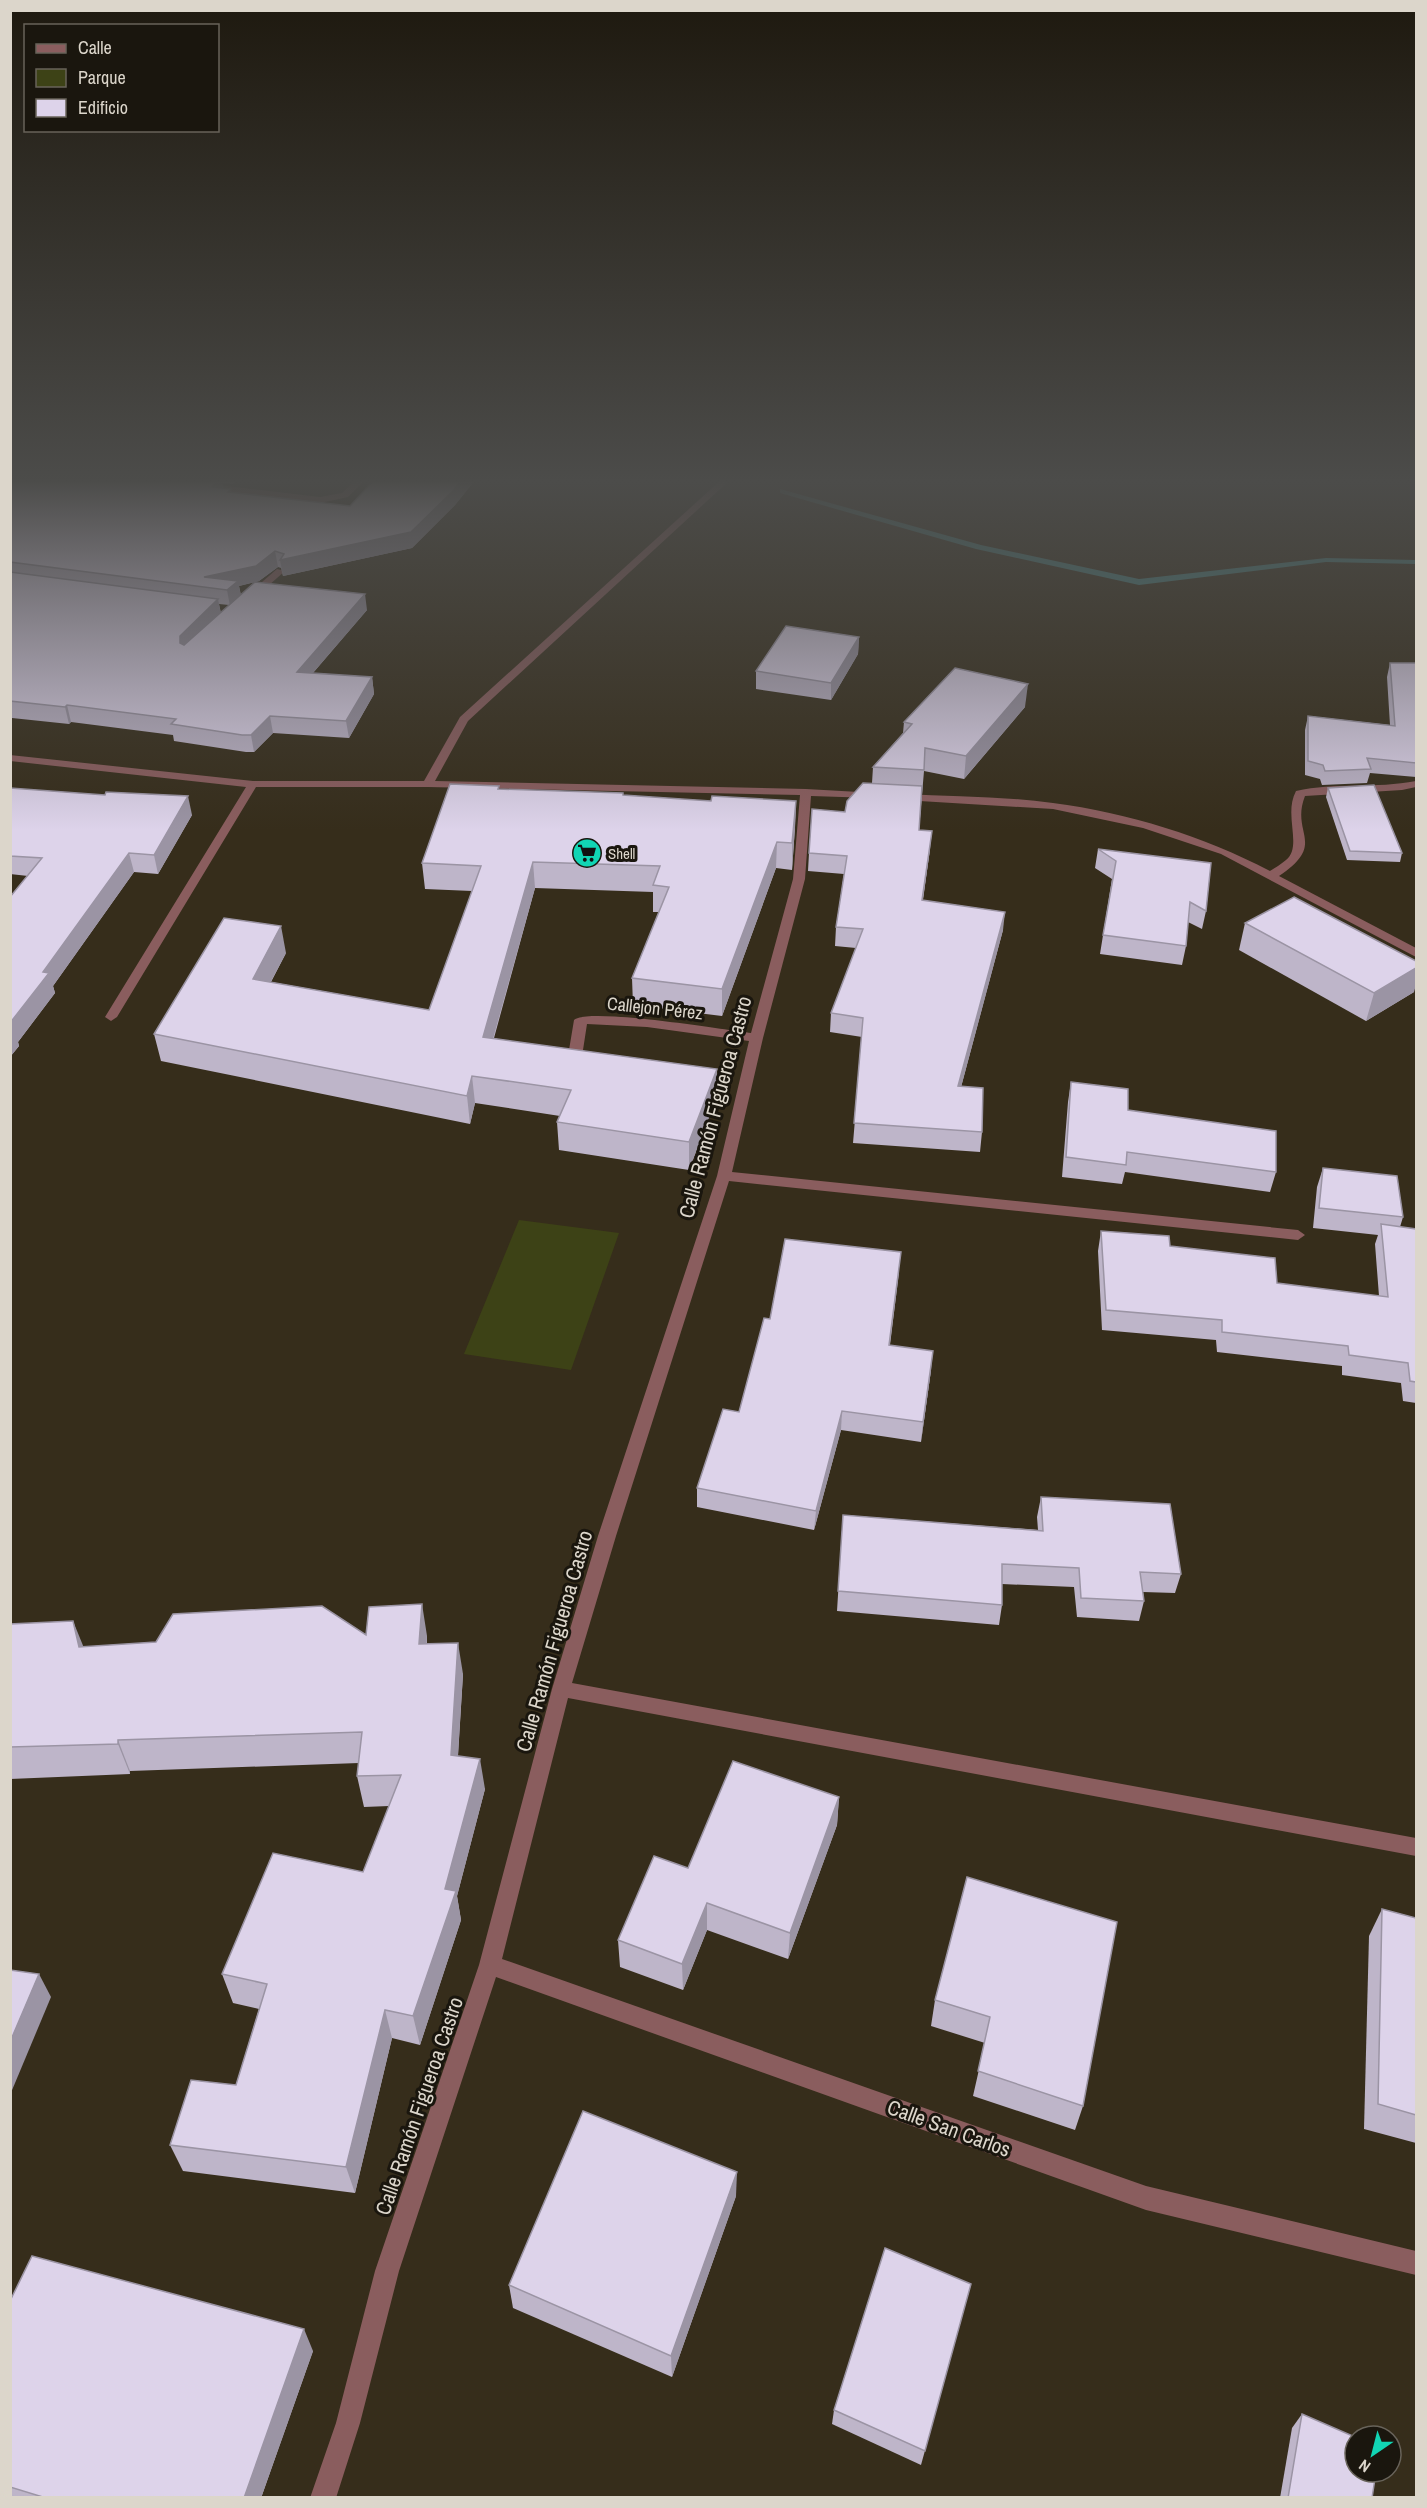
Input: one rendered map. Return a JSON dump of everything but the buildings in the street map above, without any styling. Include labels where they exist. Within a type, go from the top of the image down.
[{"type":"street","points":[[241,604],[250,596]]},
{"type":"street","points":[[428,784],[464,720],[599,596]]},
{"type":"street","points":[[10,758],[253,784],[428,784],[806,792],[1053,806],[1146,825],[1225,852],[1416,953]]},
{"type":"street","points":[[111,1017],[253,784]]},
{"type":"street","points":[[1270,876],[1293,861],[1300,847],[1295,806],[1300,793],[1320,789],[1395,789],[1416,784]]},
{"type":"street","name":"Calle Ramón Figueroa Castro","points":[[323,2498],[348,2422],[387,2271],[490,1965],[561,1689],[610,1525],[724,1176],[756,1038],[799,879],[806,792]]},
{"type":"street","name":"Callejon Pérez","points":[[576,1050],[582,1020],[602,1019],[756,1038]]},
{"type":"street","points":[[724,1176],[1298,1235]]},
{"type":"street","points":[[561,1689],[1416,1847]]},
{"type":"street","name":"Calle San Carlos","points":[[490,1965],[1146,2198],[1416,2263]]},
{"type":"green space","points":[[519,1220],[619,1233],[571,1370],[464,1354]]},
{"type":"place","name":"Shell","points":[[587,853]]}]
